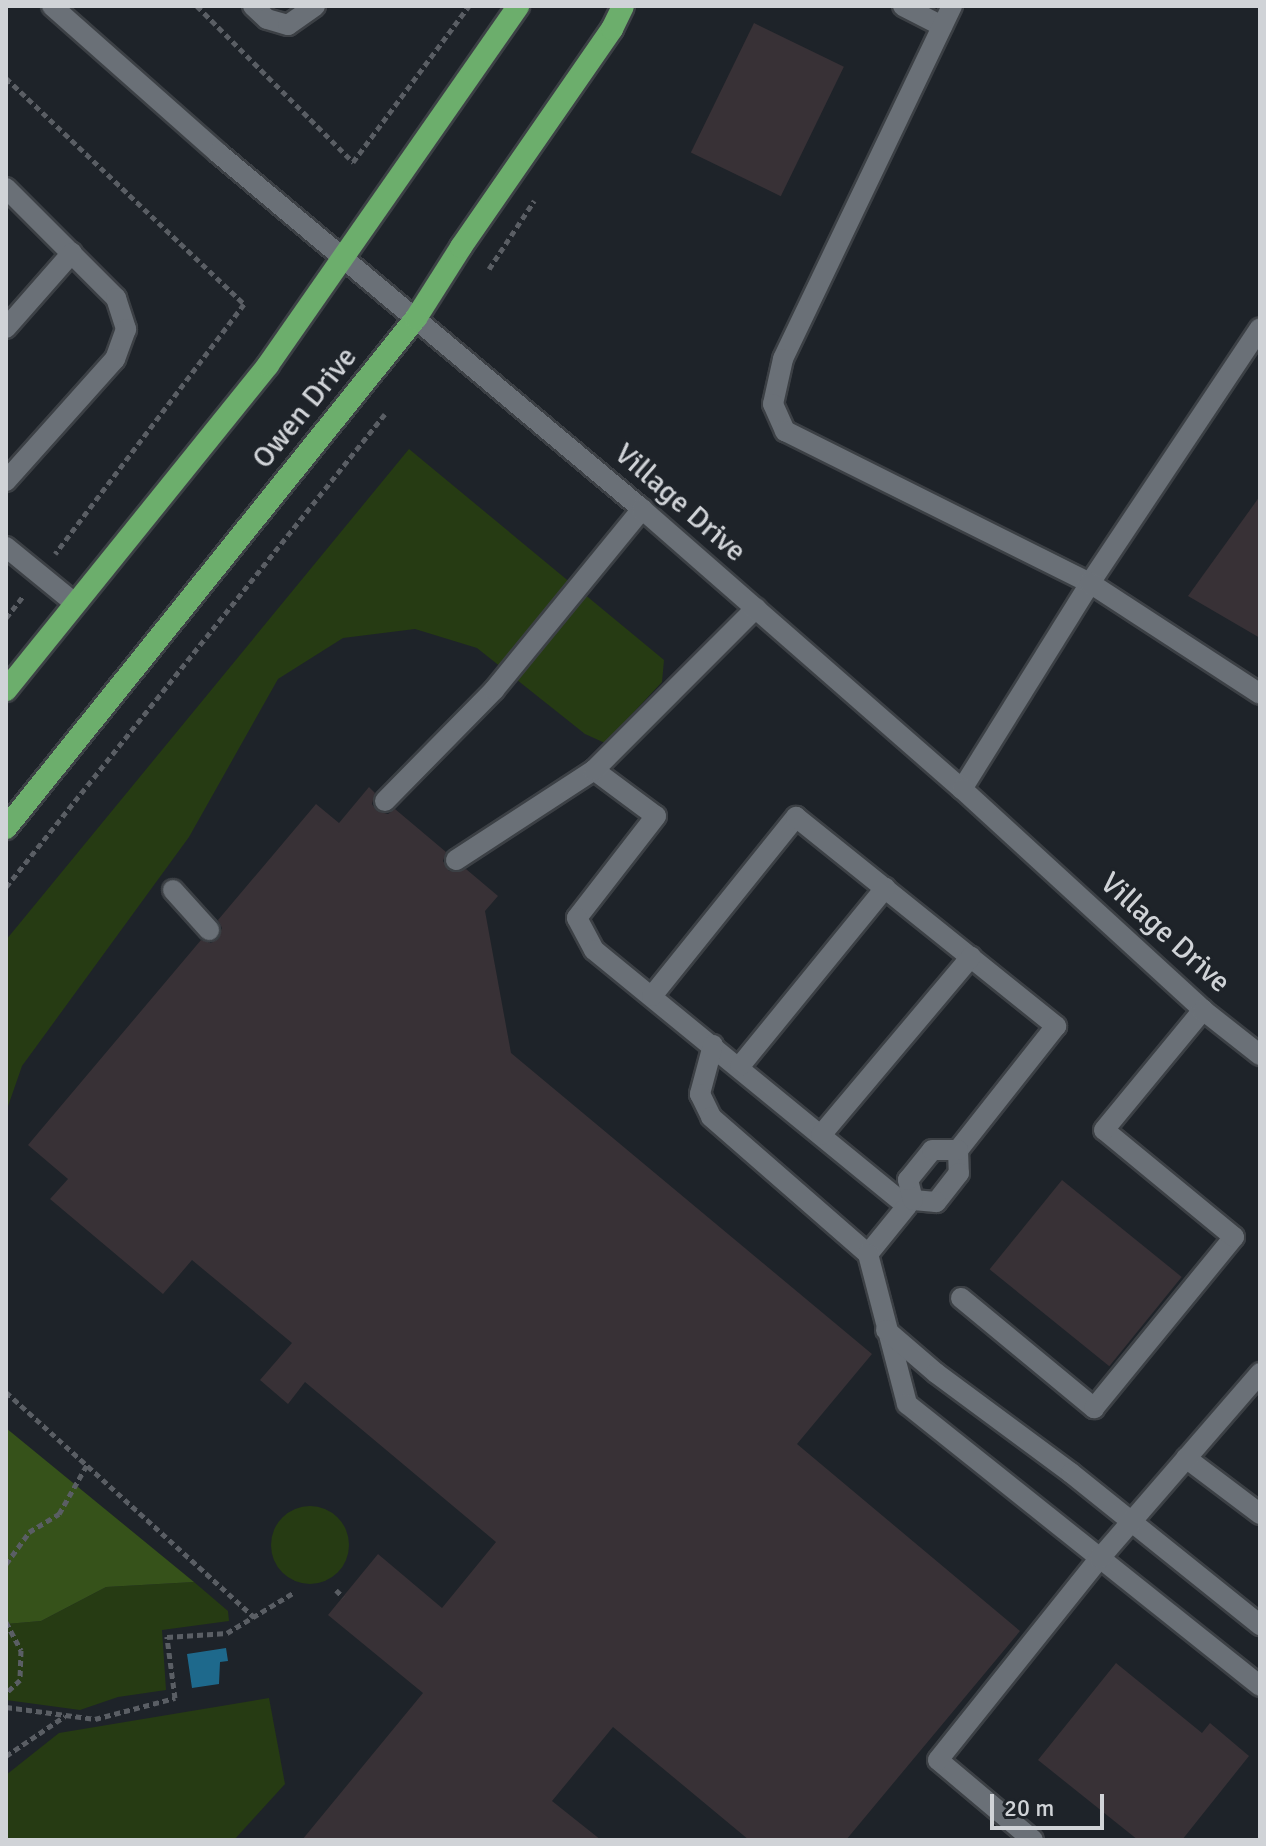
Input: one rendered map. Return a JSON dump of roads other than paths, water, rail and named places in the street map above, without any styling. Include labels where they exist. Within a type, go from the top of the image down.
[{"type":"highway","name":"Owen Drive","points":[[6,690],[268,365],[518,6]]},
{"type":"highway","name":"Owen Drive","points":[[6,828],[416,318],[461,247],[612,29],[623,6]]},
{"type":"main road","points":[[253,6],[267,19],[288,25],[315,6]]},
{"type":"main road","points":[[903,6],[942,26]]},
{"type":"main road","points":[[952,6],[783,359],[773,404],[785,431],[1090,583],[1260,694]]},
{"type":"main road","name":"Village Drive","points":[[56,8],[218,153],[756,608],[962,789],[1203,1010],[1260,1055]]},
{"type":"main road","points":[[6,188],[116,298],[126,329],[115,359],[6,481]]},
{"type":"main road","points":[[6,328],[72,253]]},
{"type":"main road","points":[[962,789],[1090,583],[1260,328]]},
{"type":"main road","points":[[385,801],[494,690],[642,509]]},
{"type":"main road","points":[[10,559],[40,574],[76,604]]},
{"type":"main road","points":[[456,860],[594,770],[756,608]]},
{"type":"main road","points":[[594,770],[656,816],[577,918],[594,950],[821,1135],[910,1203],[936,1202],[959,1173],[958,1150],[1056,1026],[796,817],[652,996]]},
{"type":"main road","points":[[740,1066],[885,888]]},
{"type":"main road","points":[[173,890],[209,930]]},
{"type":"main road","points":[[821,1135],[971,957]]},
{"type":"main road","points":[[961,1298],[1094,1408],[1234,1237],[1104,1130],[1203,1010]]},
{"type":"main road","points":[[713,1045],[700,1094],[711,1117],[868,1254],[907,1404],[1260,1686]]},
{"type":"main road","points":[[868,1254],[910,1203],[908,1180],[932,1150],[958,1150]]},
{"type":"main road","points":[[886,1329],[936,1373],[1132,1522],[1260,1625]]},
{"type":"main road","points":[[1033,1840],[938,1760],[1100,1558],[1260,1373]]},
{"type":"main road","points":[[1186,1458],[1260,1514]]},
{"type":"water","points":[[226,1648],[228,1661],[220,1662],[219,1684],[192,1688],[187,1654]]}]
